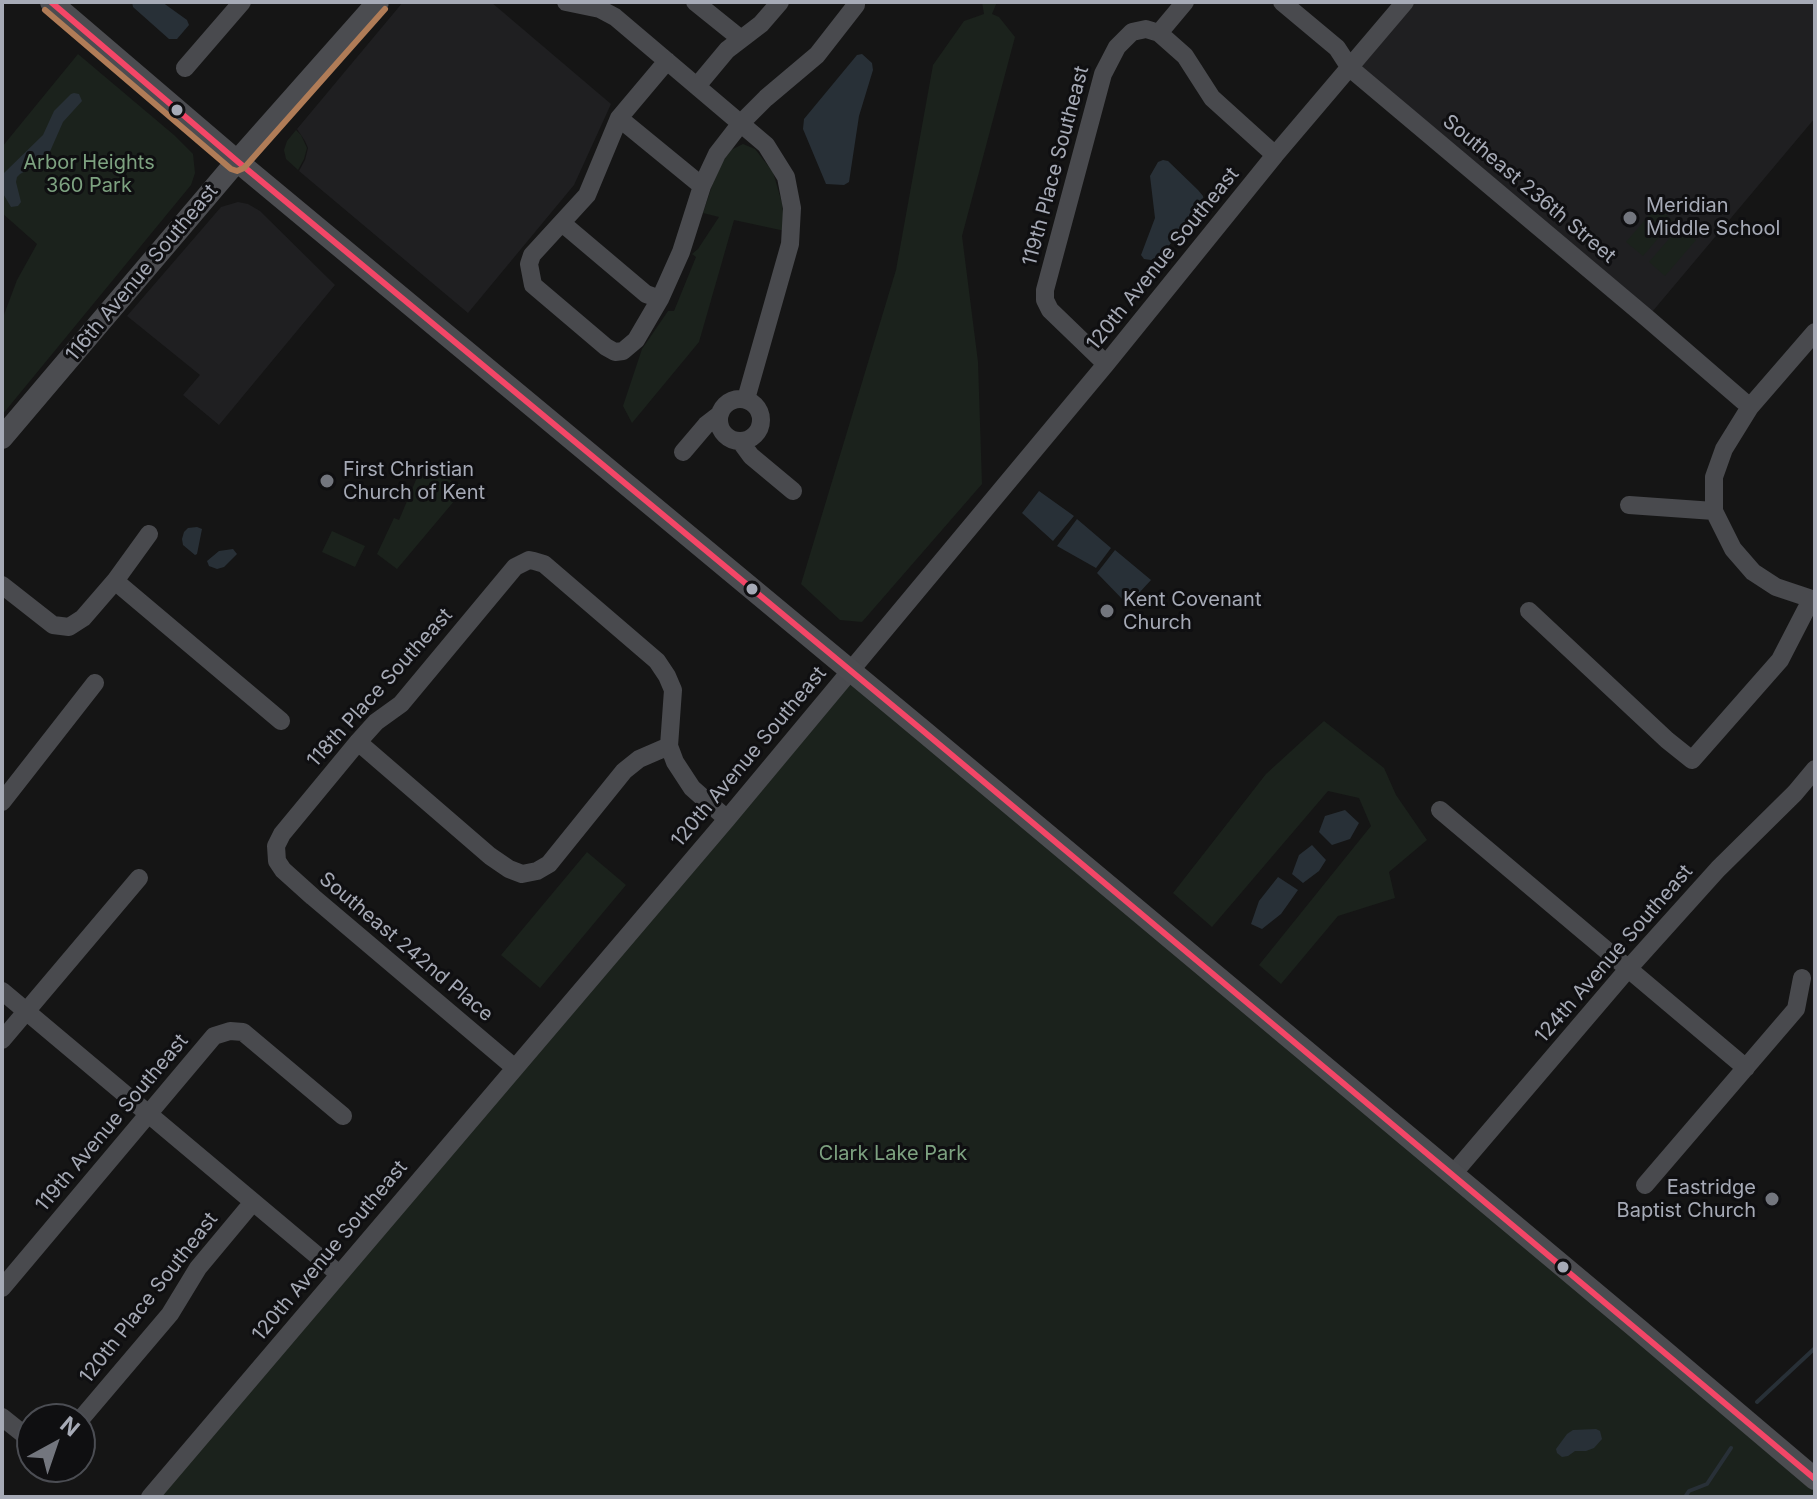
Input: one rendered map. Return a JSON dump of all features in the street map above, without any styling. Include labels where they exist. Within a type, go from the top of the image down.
[{"type":"main road","points":[[51,2],[237,161],[1815,1479]]},
{"type":"main road","name":"116th Avenue Southeast","points":[[2,438],[237,161],[378,2]]},
{"type":"street","points":[[185,68],[242,2]]},
{"type":"street","points":[[566,2],[600,9],[615,17],[766,145],[786,177],[792,208],[790,244],[746,399]]},
{"type":"street","points":[[695,2],[741,39]]},
{"type":"street","points":[[697,86],[727,50],[761,24],[780,2]]},
{"type":"street","points":[[667,61],[619,118],[587,195],[532,255],[529,264],[533,285],[615,352],[623,351],[636,340],[660,299],[717,154],[766,98],[817,55],[856,2]]},
{"type":"street","points":[[1185,2],[1159,33],[1185,56],[1212,98],[1275,155]]},
{"type":"street","name":"Southeast 236th Street","points":[[1282,2],[1337,48],[1350,68],[1750,407]]},
{"type":"street","name":"120th Avenue Southeast","points":[[150,1497],[727,819],[1405,2]]},
{"type":"street","name":"119th Place Southeast","points":[[1106,364],[1050,310],[1045,300],[1045,290],[1108,62],[1132,32],[1146,29],[1159,33]]},
{"type":"street","points":[[619,118],[702,186]]},
{"type":"street","points":[[562,223],[646,294],[660,299]]},
{"type":"street","points":[[1529,611],[1692,760],[1780,660],[1813,600],[1776,587],[1753,572],[1733,549],[1714,511],[1714,477],[1724,449],[1750,407],[1815,332]]},
{"type":"street","points":[[683,452],[727,403],[739,398],[757,407],[762,420],[753,437],[740,441]]},
{"type":"street","points":[[719,415],[724,433],[740,441],[751,456],[793,491]]},
{"type":"street","points":[[1629,505],[1714,511]]},
{"type":"street","points":[[2,585],[53,625],[69,627],[83,618],[115,581],[149,534]]},
{"type":"street","name":"118th Place Southeast","points":[[277,855],[276,846],[282,834],[358,742],[376,722],[401,704],[515,567],[529,560],[544,564],[657,661],[673,690],[669,746]]},
{"type":"street","points":[[115,581],[281,721]]},
{"type":"street","points":[[2,802],[95,683]]},
{"type":"street","points":[[358,742],[490,856],[522,874],[549,864],[624,771],[639,759],[669,746],[675,762],[692,788],[727,819]]},
{"type":"street","name":"124th Avenue Southeast","points":[[1453,1174],[1628,969],[1718,869],[1815,769]]},
{"type":"street","points":[[1440,810],[1746,1068]]},
{"type":"street","name":"Southeast 242nd Place","points":[[277,855],[283,870],[313,897],[515,1068]]},
{"type":"street","points":[[2,1040],[139,878]]},
{"type":"street","points":[[1645,1185],[1796,1009],[1802,978]]},
{"type":"street","points":[[2,991],[339,1274]]},
{"type":"street","name":"119th Avenue Southeast","points":[[2,1288],[214,1036],[230,1031],[243,1032],[343,1116]]},
{"type":"street","name":"120th Place Southeast","points":[[94,1403],[170,1314],[198,1268],[253,1202]]},
{"type":"shaded area","points":[[132,2],[162,2],[187,20],[189,25],[177,39],[169,39],[133,7]]},
{"type":"shaded area","points":[[403,2],[491,2],[611,104],[574,185],[468,313],[299,171],[308,148],[297,129]]},
{"type":"shaded area","name":"Meridian Middle School","points":[[1405,2],[1815,2],[1815,118],[1647,318],[1350,68]]},
{"type":"shaded area","points":[[862,54],[872,63],[873,70],[859,116],[849,182],[844,185],[826,184],[803,129],[804,119],[857,55]]},
{"type":"shaded area","points":[[74,93],[79,94],[82,101],[63,122],[44,161],[17,177],[21,202],[11,207],[2,192],[3,174],[43,135],[54,111]]},
{"type":"shaded area","points":[[1168,161],[1198,190],[1204,203],[1162,254],[1151,260],[1144,259],[1141,255],[1155,218],[1150,176],[1158,162]]},
{"type":"shaded area","points":[[238,202],[260,211],[335,285],[219,425],[183,395],[200,375],[127,316],[221,207]]},
{"type":"shaded area","points":[[1039,491],[1074,516],[1053,541],[1022,513]]},
{"type":"shaded area","points":[[1077,519],[1111,548],[1096,568],[1057,546]]},
{"type":"shaded area","points":[[188,528],[202,529],[195,555],[183,545],[182,539]]},
{"type":"shaded area","points":[[233,549],[237,554],[224,567],[217,569],[209,566],[207,561],[219,551]]},
{"type":"shaded area","points":[[1115,550],[1151,580],[1128,605],[1097,573]]},
{"type":"shaded area","points":[[1345,810],[1359,823],[1350,839],[1332,845],[1319,832],[1325,816]]},
{"type":"shaded area","points":[[1312,845],[1326,860],[1319,871],[1303,883],[1292,874],[1299,855]]},
{"type":"shaded area","points":[[1278,877],[1298,890],[1281,914],[1262,929],[1251,924],[1259,901]]},
{"type":"shaded area","points":[[1573,1430],[1600,1431],[1602,1439],[1594,1448],[1562,1457],[1557,1453],[1556,1449]]},
{"type":"green space","points":[[982,2],[997,2],[992,14],[999,17],[1015,37],[962,236],[978,362],[982,484],[862,622],[840,620],[801,584],[896,270],[933,65],[964,21],[984,14]]},
{"type":"green space","name":"Arbor Heights 360 Park","points":[[78,54],[193,154],[195,173],[191,185],[2,415],[2,320],[17,280],[37,244],[2,213],[2,147]]},
{"type":"green space","points":[[296,130],[307,148],[298,170],[286,159],[284,150]]},
{"type":"green space","points":[[743,144],[755,149],[773,172],[782,203],[785,231],[734,220],[699,342],[632,423],[623,406],[642,349],[668,311],[674,311],[696,257],[692,254],[719,217],[703,213],[718,168],[731,150]]},
{"type":"green space","points":[[1657,206],[1673,221],[1643,256],[1626,242]]},
{"type":"green space","points":[[1680,226],[1696,240],[1665,276],[1649,262]]},
{"type":"green space","points":[[421,468],[466,487],[397,569],[377,554],[394,518],[399,520]]},
{"type":"green space","points":[[332,531],[365,546],[355,567],[322,552]]},
{"type":"green space","name":"Clark Lake Park","points":[[850,671],[1815,1479],[1815,1497],[150,1497]]},
{"type":"green space","points":[[1324,721],[1384,768],[1396,795],[1427,840],[1389,872],[1395,898],[1338,916],[1281,984],[1259,965],[1371,826],[1359,798],[1328,791],[1212,927],[1173,893],[1266,774]]},
{"type":"green space","points":[[587,852],[626,885],[540,988],[501,955]]},
{"type":"waterway","points":[[1757,1402],[1815,1348]]},
{"type":"waterway","points":[[1685,1497],[1689,1491],[1707,1484],[1731,1448]]},
{"type":"transit line","points":[[51,2],[237,161],[922,730],[1815,1479]]},
{"type":"transit line","points":[[45,10],[237,171],[244,168],[385,9]]},
{"type":"place","name":"Meridian Middle School","points":[[1630,218]]},
{"type":"place","name":"First Christian Church of Kent","points":[[327,481]]},
{"type":"place","name":"Kent Covenant Church","points":[[1107,611]]},
{"type":"place","name":"Eastridge Baptist Church","points":[[1772,1199]]}]
